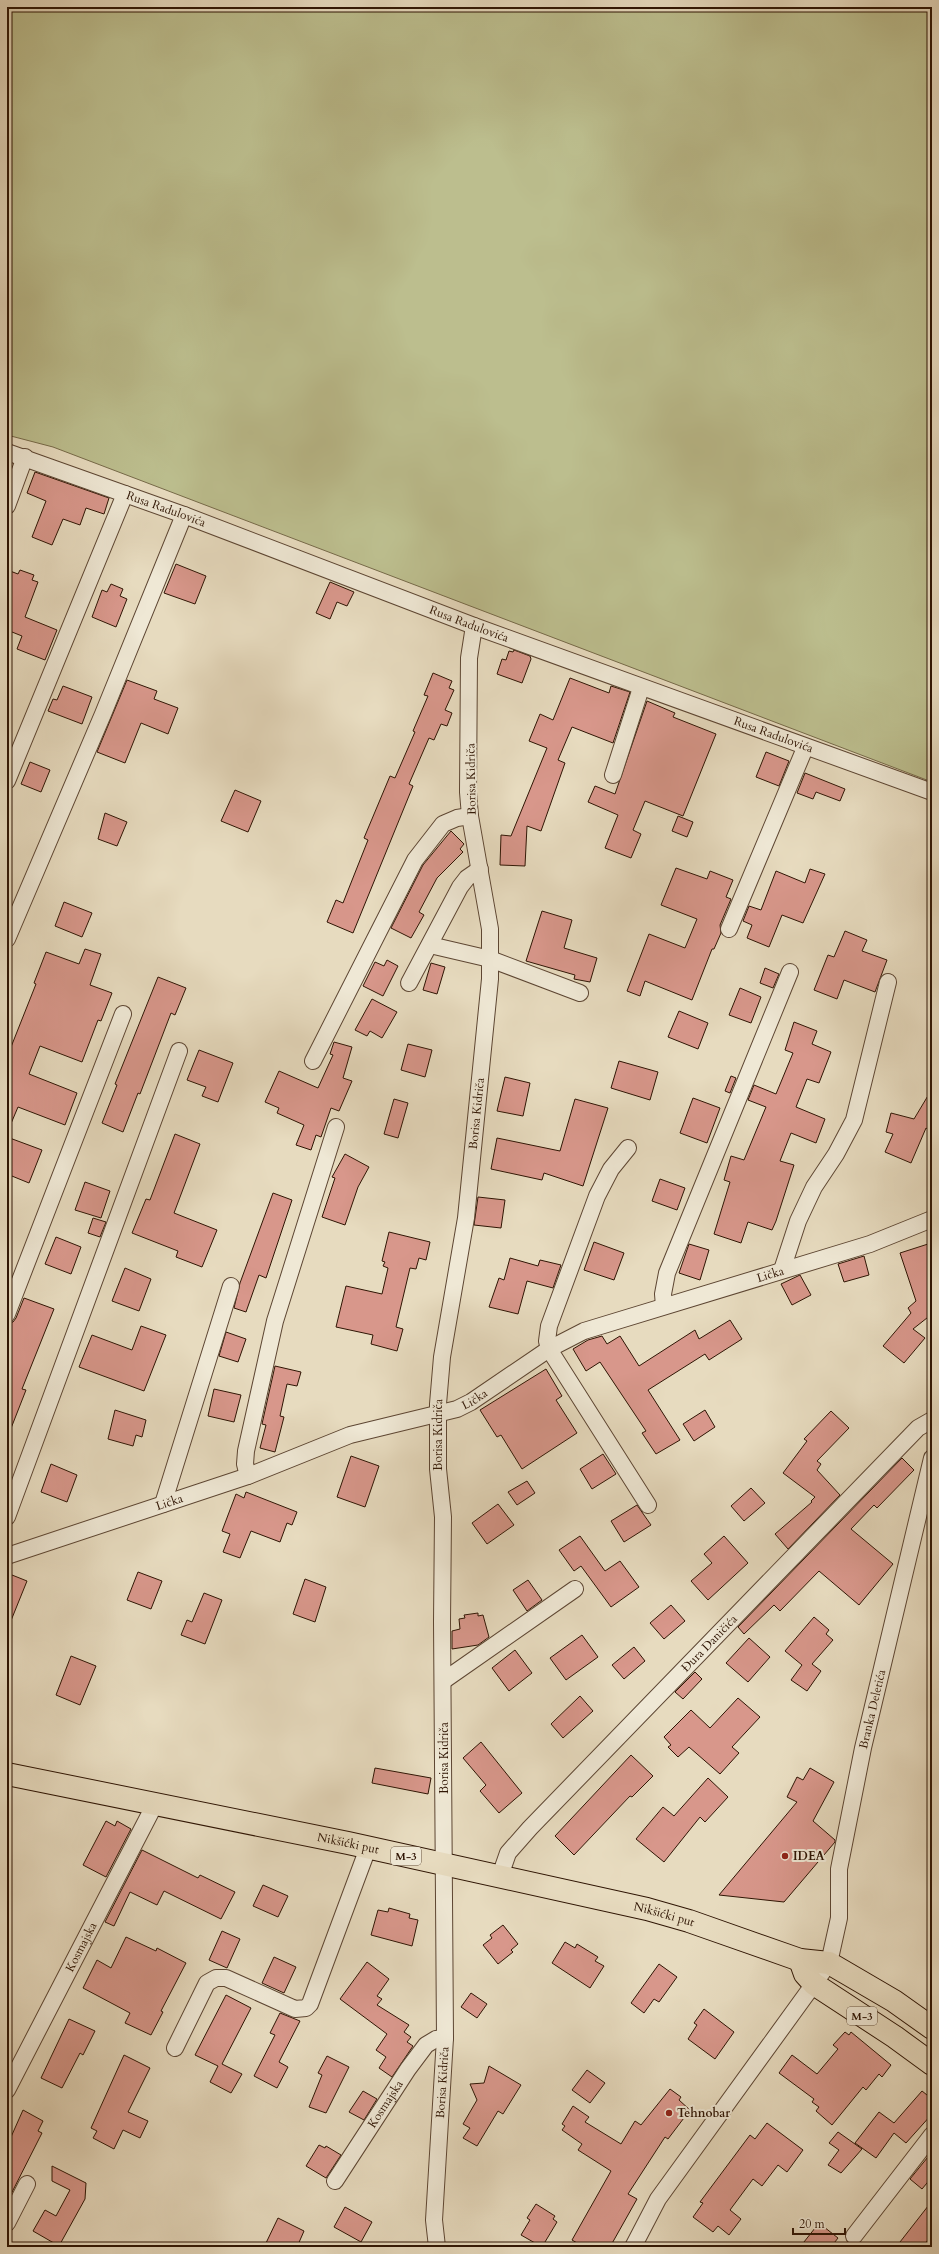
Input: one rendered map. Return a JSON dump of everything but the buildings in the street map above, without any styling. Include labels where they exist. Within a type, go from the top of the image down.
[{"type":"main road","name":"Nikšićki put","points":[[7,1774],[368,1848],[654,1911],[689,1921],[800,1960],[829,1963],[894,2002],[932,2028]]},
{"type":"main road","name":"M-3","points":[[800,1960],[806,1974],[814,1984],[895,2037],[932,2064]]},
{"type":"street","name":"Rusa Radulovića","points":[[7,452],[184,515],[641,688],[805,748],[932,792]]},
{"type":"street","points":[[7,506],[25,458]]},
{"type":"street","points":[[7,781],[126,494]]},
{"type":"street","points":[[7,939],[100,721],[184,515]]},
{"type":"street","name":"Borisa Kidriča","points":[[438,2247],[434,2220],[445,2038],[443,1517],[438,1469],[438,1414],[442,1357],[466,1218],[488,1002],[490,959],[490,929],[470,816],[469,658],[474,626]]},
{"type":"street","points":[[613,775],[641,688]]},
{"type":"street","points":[[728,929],[805,748]]},
{"type":"street","points":[[313,1061],[415,860],[443,824],[457,818],[470,816]]},
{"type":"street","points":[[409,983],[460,887],[467,878],[480,869]]},
{"type":"street","points":[[430,945],[490,959],[580,993]]},
{"type":"street","points":[[664,1306],[663,1294],[668,1273],[790,972]]},
{"type":"street","points":[[782,1270],[798,1221],[811,1194],[847,1135],[854,1120],[888,982]]},
{"type":"street","points":[[7,1314],[122,1014]]},
{"type":"street","points":[[7,1516],[179,1051]]},
{"type":"street","points":[[248,1476],[245,1464],[246,1450],[273,1328],[336,1127]]},
{"type":"street","points":[[628,1148],[611,1169],[597,1196],[549,1326],[547,1340],[549,1349],[648,1505]]},
{"type":"street","name":"Lička","points":[[7,1556],[248,1476],[350,1435],[457,1409],[471,1402],[549,1349],[584,1330],[870,1244],[932,1220]]},
{"type":"street","points":[[163,1504],[230,1286]]},
{"type":"street","name":"Đura Daničića","points":[[500,1876],[508,1853],[530,1828],[918,1428],[932,1420]]},
{"type":"street","name":"Branka Deletića","points":[[829,1963],[839,1918],[839,1869],[860,1763],[932,1458]]},
{"type":"street","points":[[443,1681],[574,1589]]},
{"type":"street","name":"Kosmajska","points":[[7,2090],[155,1804]]},
{"type":"street","points":[[175,2048],[207,1982],[216,1978],[226,1978],[295,2009],[301,2010],[310,2004],[368,1848]]},
{"type":"street","points":[[633,2247],[658,2199],[829,1963]]},
{"type":"street","name":"Kosmajska","points":[[335,2181],[408,2069],[426,2045],[436,2039],[445,2038]]},
{"type":"street","points":[[854,2236],[932,2135]]},
{"type":"street","points":[[7,2223],[27,2184]]},
{"type":"green space","points":[[7,7],[932,7],[932,782],[53,447],[7,435]]},
{"type":"place","name":"IDEA","points":[[785,1856]]},
{"type":"place","name":"Tehnobar","points":[[669,2113]]}]
